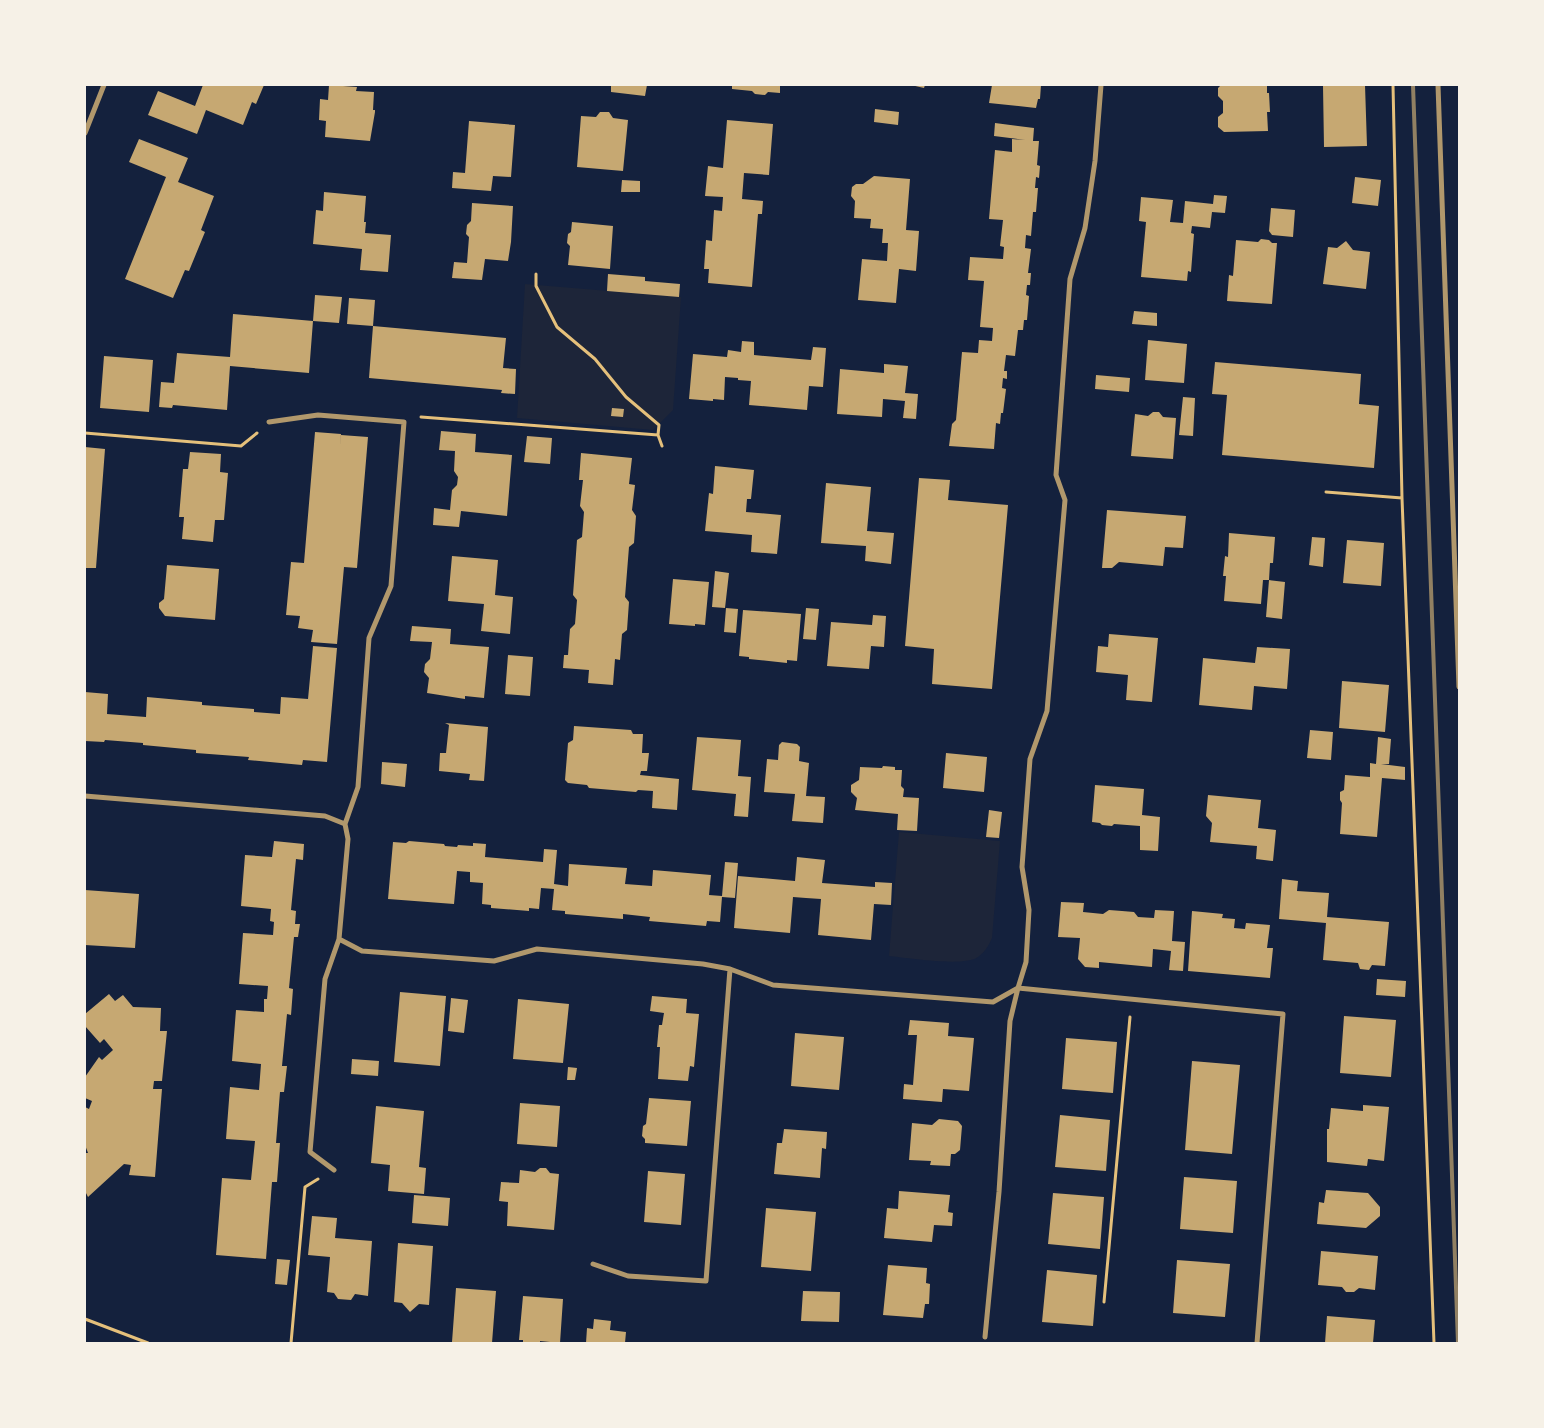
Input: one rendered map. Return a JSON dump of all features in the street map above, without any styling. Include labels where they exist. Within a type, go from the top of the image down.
[{"type":"street","points":[[85,133],[104,85]]},
{"type":"street","points":[[985,1337],[999,1192],[1010,1021],[1026,962],[1029,910],[1022,867],[1030,759],[1047,711],[1065,500],[1056,475],[1070,279],[1085,228],[1096,160],[1101,85]]},
{"type":"street","points":[[1438,85],[1459,687]]},
{"type":"street","points":[[269,422],[318,415],[404,422],[391,586],[369,638],[358,787],[345,824],[348,839],[339,939],[325,979],[310,1152],[334,1170]]},
{"type":"street","points":[[85,796],[325,816],[345,824]]},
{"type":"street","points":[[339,939],[362,951],[494,962],[537,950],[703,964],[730,969],[773,985],[993,1002],[1018,988],[1284,1014],[1256,1343]]},
{"type":"street","points":[[593,1264],[628,1276],[706,1281],[730,969]]},
{"type":"path","points":[[1393,85],[1402,498],[1434,1343]]},
{"type":"path","points":[[536,274],[536,286],[557,327],[595,359],[626,397],[659,425],[658,436],[662,446]]},
{"type":"path","points":[[404,422],[422,417],[658,436]]},
{"type":"path","points":[[85,433],[242,446],[269,422]]},
{"type":"path","points":[[1326,492],[1402,498]]},
{"type":"path","points":[[1104,1302],[1131,999]]},
{"type":"path","points":[[291,1343],[305,1188],[334,1170]]},
{"type":"path","points":[[85,1319],[148,1343]]},
{"type":"shaded area","points":[[525,284],[681,297],[673,410],[653,430],[517,418]]},
{"type":"shaded area","points":[[899,832],[1000,841],[992,938],[983,953],[978,957],[971,960],[949,962],[889,956]]},
{"type":"building","points":[[203,85],[264,85],[256,104],[252,102],[243,125],[206,110],[197,134],[148,115],[158,91],[195,106]]},
{"type":"building","points":[[329,85],[357,87],[356,91],[374,92],[373,110],[375,112],[370,141],[325,137],[326,121],[319,120],[320,99],[328,100]]},
{"type":"building","points":[[611,85],[647,85],[645,96],[611,92]]},
{"type":"building","points":[[732,85],[780,85],[780,93],[755,94],[752,91],[732,89]]},
{"type":"building","points":[[911,85],[925,85],[924,88]]},
{"type":"building","points":[[992,85],[1041,85],[1040,99],[1038,99],[1036,108],[989,103]]},
{"type":"building","points":[[1221,85],[1267,85],[1270,112],[1267,112],[1268,131],[1224,132],[1218,127],[1218,117],[1223,113],[1223,101],[1218,96],[1218,88]]},
{"type":"building","points":[[1365,85],[1367,146],[1324,147],[1323,86]]},
{"type":"building","points":[[875,109],[899,112],[898,125],[874,122]]},
{"type":"building","points":[[600,112],[609,112],[613,118],[628,120],[623,171],[577,167],[581,116],[596,117]]},
{"type":"building","points":[[727,120],[773,124],[769,175],[744,173],[742,199],[763,201],[762,214],[758,214],[752,287],[708,283],[709,269],[704,269],[706,240],[712,241],[714,210],[722,211],[723,197],[705,196],[708,166],[723,168]]},
{"type":"building","points":[[469,121],[515,125],[511,177],[493,176],[491,191],[452,188],[453,172],[465,173]]},
{"type":"building","points":[[995,123],[1034,128],[1033,141],[1039,141],[1037,165],[1040,166],[1039,178],[1036,177],[1035,188],[1038,188],[1036,212],[1033,212],[1031,236],[1026,235],[1025,248],[1031,249],[1028,273],[1031,273],[1030,285],[1027,285],[1026,295],[1029,296],[1027,320],[1024,320],[1023,330],[1018,330],[1015,356],[1006,355],[1004,371],[1007,371],[1007,379],[1003,378],[1002,388],[1006,389],[1003,413],[1001,413],[1000,424],[996,423],[994,449],[949,446],[952,424],[956,420],[962,352],[978,353],[979,340],[992,341],[993,328],[980,327],[984,281],[968,280],[970,257],[1003,259],[1004,247],[1000,246],[1003,220],[989,219],[995,150],[1012,152],[1012,139],[1025,140],[994,136]]},
{"type":"building","points":[[139,139],[188,158],[178,182],[214,196],[201,230],[205,232],[189,271],[185,270],[173,298],[125,279],[166,177],[129,162]]},
{"type":"building","points":[[874,176],[910,179],[906,230],[919,231],[916,271],[899,269],[896,303],[858,300],[862,259],[887,261],[888,243],[882,243],[883,229],[870,228],[871,219],[854,218],[855,201],[851,196],[852,187],[856,184],[863,184]]},
{"type":"building","points":[[1355,177],[1381,180],[1378,206],[1352,203]]},
{"type":"building","points":[[622,180],[640,181],[640,192],[621,192]]},
{"type":"building","points":[[324,192],[366,196],[365,233],[391,235],[388,272],[360,270],[362,249],[313,244],[316,210],[323,211]]},
{"type":"building","points":[[1214,195],[1227,196],[1225,213],[1212,212],[1210,228],[1192,226],[1191,233],[1194,234],[1191,272],[1188,271],[1187,281],[1141,277],[1146,222],[1139,221],[1141,197],[1173,200],[1170,222],[1183,223],[1185,201],[1213,204]]},
{"type":"building","points":[[472,203],[513,206],[508,261],[485,259],[482,280],[452,278],[454,262],[467,263],[469,237],[466,234],[467,225],[471,221]]},
{"type":"building","points":[[1271,208],[1295,210],[1293,237],[1272,235],[1269,231]]},
{"type":"building","points":[[572,222],[613,226],[610,269],[568,265],[570,246],[567,243]]},
{"type":"building","points":[[1261,239],[1277,243],[1272,304],[1227,301],[1229,275],[1233,276],[1236,240],[1258,242]]},
{"type":"building","points":[[1346,241],[1353,250],[1370,252],[1366,289],[1323,284],[1328,247],[1337,248]]},
{"type":"building","points":[[608,274],[645,277],[645,281],[680,284],[679,297],[607,291]]},
{"type":"building","points":[[315,295],[342,297],[339,323],[313,321]]},
{"type":"building","points":[[349,298],[375,300],[373,326],[347,324]]},
{"type":"building","points":[[1134,311],[1157,313],[1157,326],[1132,324]]},
{"type":"building","points":[[233,314],[313,321],[309,373],[230,366],[227,410],[173,405],[172,408],[159,407],[161,382],[174,383],[177,353],[230,357]]},
{"type":"building","points":[[373,326],[506,338],[503,368],[516,369],[515,394],[501,393],[502,390],[369,378]]},
{"type":"building","points":[[1148,340],[1187,344],[1184,383],[1145,380]]},
{"type":"building","points":[[742,341],[754,342],[754,355],[811,360],[813,347],[826,348],[823,387],[809,386],[807,410],[749,405],[751,381],[738,380],[738,378],[725,377],[724,400],[689,399],[693,354],[727,357],[728,350],[741,352]]},
{"type":"building","points":[[104,356],[153,360],[149,412],[100,408]]},
{"type":"building","points":[[1215,362],[1361,374],[1359,404],[1379,406],[1374,468],[1222,455],[1227,395],[1212,394]]},
{"type":"building","points":[[884,364],[908,366],[905,393],[918,394],[916,419],[903,418],[905,401],[883,399],[882,417],[837,414],[840,369],[884,373]]},
{"type":"building","points":[[1096,375],[1130,378],[1129,392],[1095,389]]},
{"type":"building","points":[[1183,397],[1195,398],[1193,436],[1179,435]]},
{"type":"building","points":[[612,408],[624,409],[623,417],[611,416]]},
{"type":"building","points":[[1153,412],[1159,412],[1163,417],[1176,418],[1173,459],[1131,456],[1135,414],[1148,416]]},
{"type":"building","points":[[441,431],[476,434],[475,452],[512,455],[507,516],[461,511],[459,527],[433,525],[434,508],[450,510],[452,490],[457,485],[458,477],[454,471],[455,451],[439,450]]},
{"type":"building","points":[[315,432],[341,434],[340,447],[341,435],[368,437],[357,568],[344,567],[337,644],[311,642],[313,630],[298,628],[300,616],[286,615],[291,562],[304,563]]},
{"type":"building","points":[[527,436],[552,438],[550,464],[524,462]]},
{"type":"building","points":[[85,447],[105,449],[96,568],[85,568]]},
{"type":"building","points":[[190,452],[221,454],[220,472],[228,473],[224,520],[215,520],[213,542],[182,539],[184,517],[179,517],[183,469],[188,469]]},
{"type":"building","points":[[581,453],[632,458],[629,484],[635,485],[632,510],[636,516],[634,543],[629,547],[625,597],[629,602],[627,630],[622,634],[620,660],[615,659],[613,685],[588,683],[589,670],[563,668],[564,655],[568,655],[570,629],[575,624],[577,600],[573,595],[577,540],[582,537],[584,512],[580,506],[583,480],[579,480]]},
{"type":"building","points":[[715,466],[754,470],[751,499],[747,499],[746,512],[781,515],[777,554],[751,552],[752,535],[705,531],[709,493],[713,494]]},
{"type":"building","points":[[919,478],[950,480],[948,500],[1008,505],[992,689],[932,684],[934,649],[905,646]]},
{"type":"building","points":[[826,483],[871,487],[867,531],[894,533],[891,564],[865,561],[866,546],[821,543]]},
{"type":"building","points":[[1107,510],[1186,516],[1183,548],[1165,547],[1163,566],[1119,562],[1112,568],[1102,568]]},
{"type":"building","points":[[1229,533],[1275,537],[1273,563],[1270,563],[1269,580],[1263,580],[1261,604],[1224,601],[1226,576],[1223,576],[1225,556],[1228,557]]},
{"type":"building","points":[[1312,537],[1325,538],[1323,567],[1309,565]]},
{"type":"building","points":[[1347,540],[1384,543],[1381,586],[1343,583]]},
{"type":"building","points":[[452,556],[498,560],[495,595],[513,597],[510,634],[481,631],[484,604],[448,601]]},
{"type":"building","points":[[167,565],[219,569],[215,620],[165,616],[159,608],[159,603],[164,599]]},
{"type":"building","points":[[715,571],[729,573],[725,608],[712,607]]},
{"type":"building","points":[[673,579],[709,582],[705,625],[669,624]]},
{"type":"building","points":[[1269,580],[1285,582],[1282,619],[1266,617]]},
{"type":"building","points":[[726,608],[738,609],[736,633],[724,632]]},
{"type":"building","points":[[806,608],[819,609],[816,640],[803,639]]},
{"type":"building","points":[[743,610],[801,614],[797,661],[787,660],[787,663],[749,659],[749,657],[739,656]]},
{"type":"building","points":[[873,615],[886,616],[884,647],[871,646],[869,669],[827,666],[831,622],[872,625]]},
{"type":"building","points":[[412,626],[451,629],[450,644],[489,647],[484,698],[465,696],[465,699],[427,693],[429,678],[424,672],[425,664],[430,659],[432,642],[410,641]]},
{"type":"building","points":[[1109,634],[1158,638],[1152,702],[1126,700],[1128,675],[1096,672],[1098,646],[1108,647]]},
{"type":"building","points":[[313,646],[337,648],[327,762],[303,760],[302,765],[248,760],[249,757],[196,753],[196,750],[143,745],[143,743],[105,740],[104,742],[85,741],[85,692],[108,694],[107,714],[146,717],[147,697],[202,702],[202,705],[254,709],[254,712],[280,714],[281,697],[308,699]]},
{"type":"building","points":[[1257,647],[1290,649],[1287,689],[1254,686],[1252,710],[1199,705],[1203,658],[1255,663]]},
{"type":"building","points":[[508,655],[533,657],[530,696],[505,694]]},
{"type":"building","points":[[1342,681],[1389,685],[1385,732],[1339,728]]},
{"type":"building","points":[[445,723],[488,727],[484,781],[469,780],[470,774],[439,771],[440,753],[446,753],[449,725]]},
{"type":"building","points":[[574,726],[631,730],[633,734],[643,734],[642,753],[649,753],[647,771],[641,771],[640,775],[679,779],[677,810],[652,808],[653,791],[638,790],[636,792],[589,788],[587,785],[568,783],[565,780],[568,743],[573,740]]},
{"type":"building","points":[[1310,730],[1333,732],[1331,760],[1307,758]]},
{"type":"building","points":[[697,737],[741,740],[738,776],[751,777],[748,817],[734,816],[736,794],[692,790]]},
{"type":"building","points":[[1378,737],[1391,739],[1389,764],[1381,764],[1405,767],[1405,780],[1382,778],[1377,837],[1340,834],[1342,803],[1340,792],[1344,790],[1345,775],[1370,777],[1370,763],[1376,764]]},
{"type":"building","points":[[782,742],[797,744],[800,747],[799,761],[809,763],[806,796],[825,797],[823,823],[792,821],[795,794],[764,792],[767,759],[778,760],[779,745]]},
{"type":"building","points":[[946,753],[987,757],[984,792],[943,788]]},
{"type":"building","points":[[382,762],[407,764],[405,787],[381,784]]},
{"type":"building","points":[[883,766],[902,770],[901,786],[904,789],[903,797],[919,798],[917,831],[897,830],[898,814],[855,810],[857,798],[851,792],[851,785],[859,780],[860,767],[882,768]]},
{"type":"building","points":[[1095,785],[1144,789],[1142,815],[1160,817],[1158,851],[1140,850],[1140,826],[1114,824],[1112,826],[1092,822]]},
{"type":"building","points":[[1208,795],[1261,800],[1258,828],[1276,830],[1273,861],[1256,859],[1257,846],[1210,842],[1212,823],[1206,816]]},
{"type":"building","points":[[989,810],[1002,812],[999,838],[986,837]]},
{"type":"building","points":[[274,841],[304,844],[303,860],[296,859],[291,910],[296,911],[295,924],[300,924],[298,937],[294,937],[289,988],[293,989],[291,1015],[287,1014],[282,1066],[287,1066],[284,1092],[280,1092],[276,1143],[280,1143],[277,1182],[272,1182],[266,1259],[216,1255],[222,1178],[251,1180],[255,1141],[226,1139],[230,1087],[259,1090],[261,1064],[232,1061],[236,1010],[264,1012],[264,999],[267,999],[268,986],[239,984],[243,933],[273,935],[274,922],[270,921],[271,909],[241,906],[245,855],[272,857]]},
{"type":"building","points":[[409,841],[457,847],[458,845],[473,846],[473,843],[486,844],[485,857],[543,862],[544,849],[557,850],[554,884],[568,886],[569,864],[627,868],[625,884],[652,886],[653,870],[711,875],[709,895],[722,896],[725,862],[738,863],[735,898],[722,897],[720,922],[707,921],[706,926],[649,921],[650,917],[623,914],[623,919],[565,914],[565,911],[552,910],[554,889],[541,888],[539,909],[529,908],[529,911],[491,908],[491,905],[482,904],[483,883],[470,882],[470,872],[457,871],[454,904],[388,899],[393,842],[406,843]]},
{"type":"building","points":[[797,857],[825,860],[822,883],[875,887],[875,882],[892,883],[891,905],[874,904],[871,940],[818,935],[821,899],[793,897],[790,933],[734,928],[738,876],[795,881]]},
{"type":"building","points":[[1282,879],[1298,881],[1297,891],[1329,893],[1327,917],[1389,922],[1385,966],[1372,965],[1369,970],[1360,969],[1358,963],[1323,960],[1326,923],[1279,919]]},
{"type":"building","points":[[85,890],[139,894],[135,948],[85,945]]},
{"type":"building","points":[[1061,902],[1084,903],[1083,912],[1103,914],[1109,910],[1134,912],[1138,917],[1154,918],[1155,910],[1174,911],[1172,941],[1185,942],[1183,971],[1169,970],[1171,951],[1153,949],[1152,967],[1099,962],[1099,968],[1085,967],[1078,959],[1080,938],[1058,937]]},
{"type":"building","points":[[1192,911],[1223,914],[1222,918],[1235,919],[1234,928],[1245,929],[1246,923],[1270,925],[1267,948],[1273,948],[1270,978],[1188,971]]},
{"type":"building","points":[[1377,979],[1406,981],[1405,997],[1376,995]]},
{"type":"building","points":[[400,992],[446,996],[440,1066],[394,1062]]},
{"type":"building","points":[[109,994],[115,1001],[123,995],[133,1007],[161,1008],[160,1031],[167,1031],[162,1081],[154,1081],[153,1089],[162,1089],[155,1177],[129,1175],[131,1165],[124,1164],[88,1197],[85,1191],[85,1153],[88,1153],[85,1145],[85,1107],[89,1109],[92,1101],[85,1098],[85,1077],[99,1057],[102,1060],[113,1050],[104,1039],[100,1043],[85,1026],[85,1014]]},
{"type":"building","points":[[652,996],[687,999],[686,1013],[699,1014],[694,1067],[690,1066],[688,1081],[658,1079],[660,1047],[657,1047],[659,1025],[662,1025],[664,1013],[650,1011]]},
{"type":"building","points":[[451,998],[468,1000],[464,1033],[448,1031]]},
{"type":"building","points":[[518,999],[569,1004],[563,1063],[513,1059]]},
{"type":"building","points":[[1344,1016],[1396,1020],[1391,1077],[1340,1073]]},
{"type":"building","points":[[910,1020],[949,1023],[948,1036],[974,1038],[969,1091],[943,1089],[942,1102],[903,1099],[904,1084],[913,1085],[917,1035],[908,1035]]},
{"type":"building","points":[[795,1033],[844,1037],[839,1090],[791,1086]]},
{"type":"building","points":[[1066,1038],[1117,1042],[1113,1093],[1062,1089]]},
{"type":"building","points":[[352,1059],[379,1061],[378,1076],[351,1074]]},
{"type":"building","points":[[1192,1061],[1240,1065],[1232,1154],[1185,1150]]},
{"type":"building","points":[[568,1067],[577,1068],[575,1080],[567,1080]]},
{"type":"building","points":[[649,1098],[691,1101],[687,1146],[645,1143],[645,1139],[642,1136],[643,1126],[646,1124]]},
{"type":"building","points":[[520,1103],[560,1106],[557,1147],[517,1144]]},
{"type":"building","points":[[1363,1105],[1389,1107],[1384,1161],[1368,1159],[1367,1166],[1327,1162],[1327,1129],[1329,1129],[1331,1108],[1363,1111]]},
{"type":"building","points":[[376,1106],[424,1111],[419,1167],[426,1168],[424,1194],[388,1191],[390,1165],[371,1163]]},
{"type":"building","points":[[1060,1115],[1110,1120],[1106,1171],[1055,1167]]},
{"type":"building","points":[[939,1119],[958,1121],[962,1126],[960,1150],[955,1154],[951,1154],[950,1166],[930,1165],[931,1161],[909,1160],[912,1123],[932,1125]]},
{"type":"building","points":[[784,1129],[827,1132],[826,1149],[822,1148],[820,1178],[774,1174],[777,1143],[782,1143]]},
{"type":"building","points":[[540,1168],[546,1168],[550,1173],[559,1174],[554,1230],[507,1226],[508,1202],[499,1201],[501,1182],[519,1183],[520,1170],[535,1172]]},
{"type":"building","points":[[648,1171],[685,1174],[681,1225],[644,1222]]},
{"type":"building","points":[[1184,1177],[1237,1181],[1233,1233],[1180,1229]]},
{"type":"building","points":[[1326,1190],[1368,1193],[1380,1207],[1380,1216],[1366,1228],[1317,1224],[1319,1202],[1324,1203]]},
{"type":"building","points":[[899,1191],[950,1195],[948,1212],[953,1213],[952,1226],[934,1225],[932,1242],[884,1238],[887,1208],[898,1209]]},
{"type":"building","points":[[1053,1193],[1104,1197],[1100,1249],[1048,1244]]},
{"type":"building","points":[[414,1195],[450,1198],[448,1226],[412,1223]]},
{"type":"building","points":[[766,1208],[816,1212],[811,1271],[761,1267]]},
{"type":"building","points":[[312,1216],[337,1218],[335,1238],[372,1241],[368,1296],[355,1294],[351,1300],[338,1299],[334,1293],[327,1292],[330,1257],[308,1255]]},
{"type":"building","points":[[398,1243],[433,1246],[429,1305],[419,1304],[410,1312],[402,1303],[394,1302]]},
{"type":"building","points":[[1321,1251],[1378,1256],[1375,1290],[1359,1288],[1354,1292],[1346,1292],[1342,1287],[1318,1285]]},
{"type":"building","points":[[277,1259],[290,1260],[287,1285],[275,1284]]},
{"type":"building","points":[[1177,1260],[1230,1264],[1225,1317],[1173,1313]]},
{"type":"building","points":[[888,1265],[927,1268],[926,1283],[930,1284],[929,1304],[925,1304],[923,1318],[883,1315]]},
{"type":"building","points":[[1047,1270],[1097,1275],[1093,1326],[1042,1322]]},
{"type":"building","points":[[456,1288],[496,1291],[492,1343],[452,1342]]},
{"type":"building","points":[[803,1291],[840,1292],[839,1322],[801,1321]]},
{"type":"building","points":[[523,1296],[563,1299],[560,1343],[540,1341],[540,1343],[523,1343],[523,1340],[519,1340]]},
{"type":"building","points":[[1327,1316],[1375,1320],[1373,1343],[1325,1343]]},
{"type":"building","points":[[594,1319],[611,1321],[610,1330],[626,1332],[625,1343],[586,1343],[587,1328],[593,1329]]},
{"type":"railway","points":[[1413,85],[1458,1343]]}]
